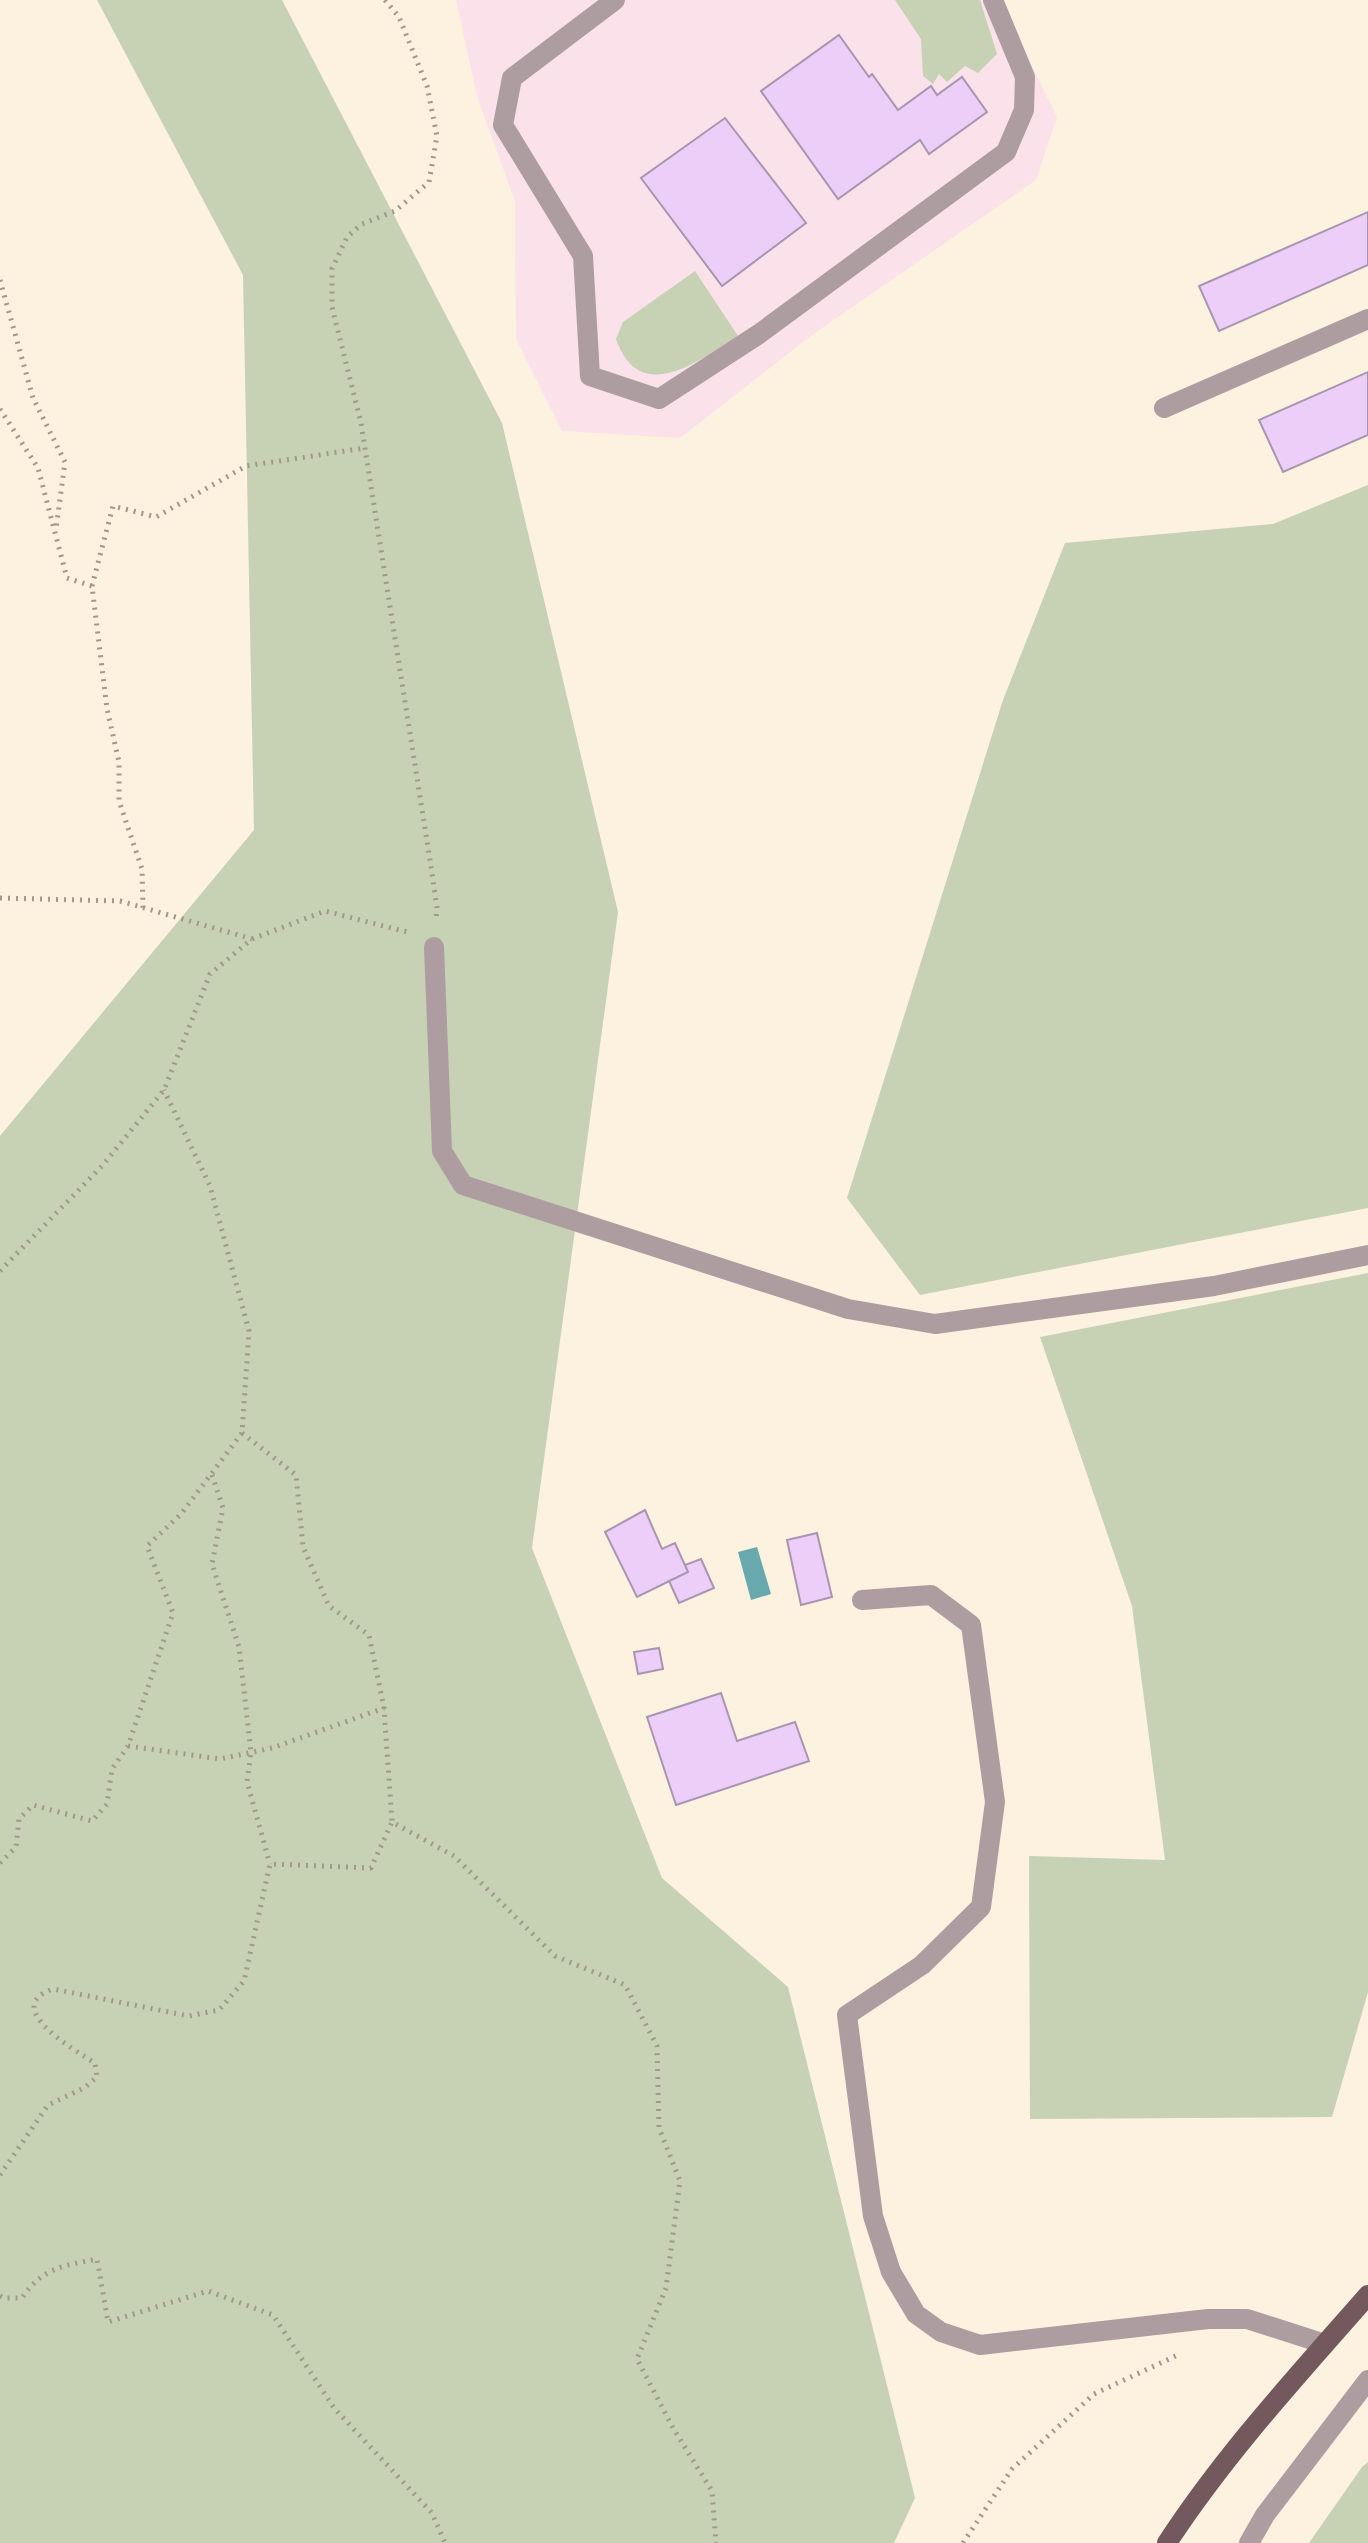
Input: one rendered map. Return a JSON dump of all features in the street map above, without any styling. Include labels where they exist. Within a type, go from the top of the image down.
[{"type":"main road","points":[[1167,2543],[1192,2505],[1241,2443],[1368,2295]]},
{"type":"street","points":[[615,0],[512,78],[503,125],[583,256],[590,376],[659,399],[759,334],[1006,152],[1024,110],[1025,77],[993,0]]},
{"type":"street","points":[[1164,408],[1368,319]]},
{"type":"street","points":[[434,947],[442,1151],[463,1185],[848,1309],[935,1324],[1214,1286],[1368,1255]]},
{"type":"street","points":[[862,1600],[931,1595],[971,1625],[995,1802],[981,1907],[922,1965],[847,2015],[873,2216],[891,2272],[916,2314],[941,2332],[980,2345],[1208,2319],[1247,2319],[1325,2344]]},
{"type":"street","points":[[1249,2543],[1265,2515],[1368,2380]]},
{"type":"path","points":[[385,0],[399,17],[427,86],[437,136],[429,182],[395,211],[362,224],[347,237],[332,269],[332,307],[352,381],[365,448],[435,896],[434,947]]},
{"type":"path","points":[[0,280],[33,398],[65,462],[56,534]]},
{"type":"path","points":[[0,409],[38,468],[67,578],[92,586]]},
{"type":"path","points":[[143,908],[142,869],[119,801],[119,762],[107,709],[92,586],[113,506],[156,517],[246,466],[365,448]]},
{"type":"path","points":[[0,898],[120,901],[252,939]]},
{"type":"path","points":[[0,1271],[102,1166],[164,1090],[210,974],[252,939],[325,911],[408,931],[434,947]]},
{"type":"path","points":[[0,1863],[16,1847],[19,1819],[33,1805],[92,1821],[107,1804],[112,1769],[128,1746],[173,1613],[147,1546],[181,1514],[242,1433],[249,1331],[210,1186],[164,1090]]},
{"type":"path","points":[[242,1433],[296,1475],[303,1547],[329,1606],[369,1635],[384,1708],[392,1822],[371,1868],[270,1864]]},
{"type":"path","points":[[0,2175],[48,2105],[84,2088],[97,2077],[95,2063],[34,2024],[28,2012],[30,2002],[39,1993],[53,1989],[189,2016],[219,2010],[244,1981],[270,1864],[247,1782],[251,1752],[239,1647],[212,1564],[223,1508],[212,1474]]},
{"type":"path","points":[[128,1746],[220,1759],[272,1748],[384,1708]]},
{"type":"path","points":[[392,1822],[454,1856],[555,1956],[625,1985],[657,2046],[659,2128],[680,2181],[666,2288],[637,2359],[673,2428],[712,2491],[716,2543]]},
{"type":"path","points":[[0,2296],[22,2298],[31,2284],[52,2268],[97,2259],[108,2322],[208,2291],[273,2315],[334,2408],[432,2513],[445,2543]]},
{"type":"path","points":[[963,2543],[1012,2469],[1094,2394],[1186,2352]]},
{"type":"shaded area","points":[[456,0],[999,0],[1057,117],[1036,180],[812,335],[680,438],[562,431],[516,339],[515,201],[477,96]]},
{"type":"green space","points":[[97,0],[282,0],[502,423],[618,912],[532,1548],[662,1878],[788,1987],[915,2498],[894,2543],[0,2543],[0,1136],[254,830],[243,275]]},
{"type":"green space","points":[[895,0],[980,0],[997,54],[978,73],[965,66],[947,82],[939,74],[933,84],[923,76],[921,39]]},
{"type":"green space","points":[[695,271],[738,336],[688,366],[655,375],[640,371],[626,359],[616,339],[623,322]]},
{"type":"green space","points":[[1368,485],[1368,1208],[920,1295],[847,1198],[1003,700],[1065,543],[1273,524]]},
{"type":"green space","points":[[1368,1273],[1368,1992],[1332,2117],[1030,2119],[1029,1856],[1165,1860],[1132,1606],[1040,1337]]},
{"type":"green space","points":[[1368,2462],[1368,2543],[1309,2543],[1362,2467]]},
{"type":"water","points":[[757,1547],[771,1594],[751,1600],[738,1552]]},
{"type":"building","points":[[839,35],[898,110],[931,86],[937,95],[962,77],[987,112],[929,154],[920,140],[838,199],[761,91]]},
{"type":"building","points":[[725,118],[806,223],[722,286],[641,178]]},
{"type":"building","points":[[1368,212],[1368,265],[1219,331],[1199,286]]},
{"type":"building","points":[[1368,372],[1368,435],[1283,472],[1259,420]]},
{"type":"building","points":[[645,1510],[662,1549],[675,1543],[688,1572],[637,1597],[605,1532]]},
{"type":"building","points":[[817,1533],[832,1597],[801,1605],[787,1540]]},
{"type":"building","points":[[701,1559],[714,1588],[679,1603],[669,1581],[688,1572],[685,1565]]},
{"type":"building","points":[[659,1648],[663,1669],[638,1674],[634,1652]]},
{"type":"building","points":[[721,1693],[737,1741],[795,1722],[809,1761],[676,1805],[647,1717]]}]
